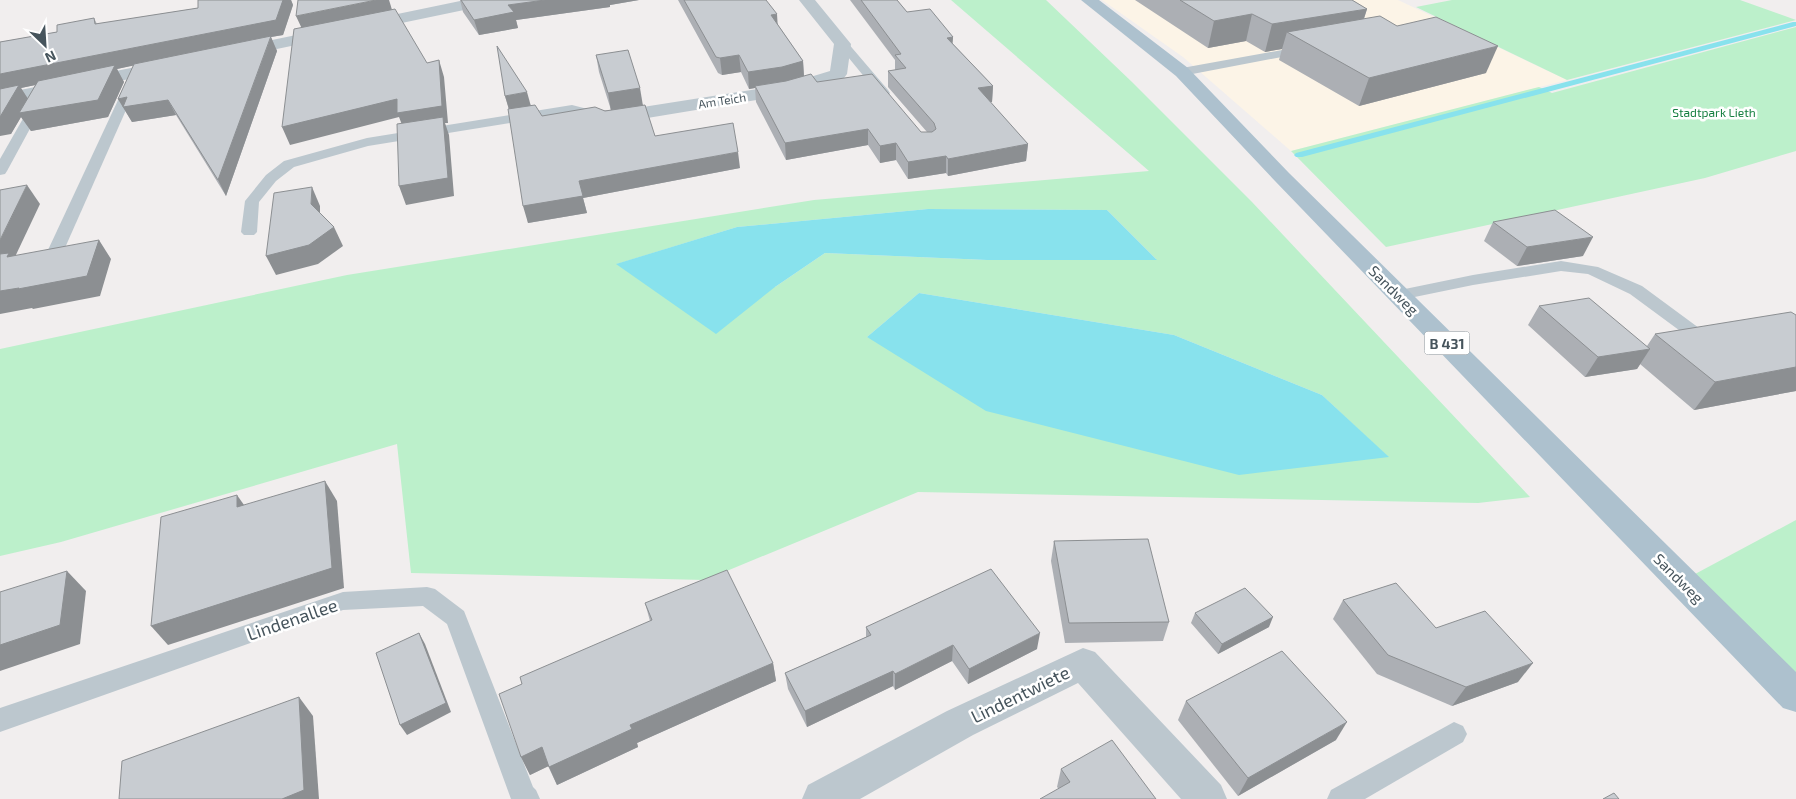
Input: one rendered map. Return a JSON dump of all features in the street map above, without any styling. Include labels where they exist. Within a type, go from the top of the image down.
[{"type":"main road","name":"Sandweg","points":[[1089,0],[1170,60],[1796,696]]},
{"type":"street","points":[[224,54],[488,0]]},
{"type":"street","points":[[807,0],[843,44]]},
{"type":"street","name":"Am Teich","points":[[608,118],[787,90],[838,74],[843,44]]},
{"type":"street","points":[[0,100],[185,62]]},
{"type":"street","name":"Lindentwiete","points":[[822,799],[960,723],[1083,663],[1206,799]]},
{"type":"lane","points":[[843,44],[891,101]]},
{"type":"lane","points":[[1182,72],[1317,48]]},
{"type":"lane","points":[[56,250],[137,72]]},
{"type":"lane","points":[[0,171],[44,91]]},
{"type":"lane","points":[[249,232],[252,201],[271,178],[289,164],[368,142],[572,109],[608,118]]},
{"type":"lane","points":[[1400,295],[1473,280],[1562,266],[1592,270],[1636,290],[1693,332]]},
{"type":"lane","name":"Lindenallee","points":[[0,720],[343,601],[427,596],[456,618],[523,796],[527,799]]},
{"type":"lane","points":[[1340,799],[1454,734]]},
{"type":"shaded area","points":[[1102,0],[1398,0],[1567,80],[1291,151],[1183,57]]},
{"type":"green space","points":[[951,0],[1046,0],[1132,82],[1252,202],[1530,497],[1478,503],[918,492],[705,580],[411,573],[397,444],[61,542],[0,556],[0,349],[347,275],[814,200],[1149,171]],"holes":[[[928,209],[1107,210],[1156,259],[987,260],[825,253],[775,287],[617,264],[737,227]],[[919,293],[1174,335],[1322,395],[1388,457],[867,337]]]},
{"type":"green space","points":[[1452,0],[1740,0],[1796,20],[1567,80],[1416,7]]},
{"type":"green space","name":"Stadtpark Lieth","points":[[1796,27],[1796,151],[1705,178],[1386,247],[1291,151],[1539,87],[1552,93]]},
{"type":"green space","points":[[1796,520],[1796,696],[1682,581]]},
{"type":"water","points":[[928,209],[1107,210],[1157,260],[987,260],[825,253],[775,287],[716,334],[616,264],[737,227]]},
{"type":"water","points":[[919,293],[1174,335],[1322,395],[1389,457],[1239,475],[986,411],[867,337]]},
{"type":"building","points":[[198,0],[283,0],[276,20],[0,74],[0,42],[57,32],[57,25],[94,18],[95,24],[198,8]]},
{"type":"building","points":[[298,0],[376,0],[296,16]]},
{"type":"building","points":[[461,0],[545,0],[508,5],[514,12],[474,20]]},
{"type":"building","points":[[684,0],[766,0],[777,14],[771,15],[803,61],[782,67],[748,72],[739,55],[716,57]]},
{"type":"building","points":[[861,0],[897,0],[907,12],[930,9],[953,37],[947,38],[993,86],[978,88],[1028,144],[948,159],[946,156],[908,162],[896,143],[880,146],[868,129],[785,143],[755,86],[786,81],[811,74],[817,82],[872,74],[921,132],[932,132],[936,129],[934,123],[888,71],[906,68],[895,55],[901,54]]},
{"type":"building","points":[[1180,0],[1352,0],[1367,9],[1272,24],[1252,14],[1214,21]]},
{"type":"building","points":[[395,9],[427,63],[439,60],[442,106],[397,113],[397,99],[282,127],[294,29]]},
{"type":"building","points":[[1380,16],[1397,26],[1436,17],[1498,46],[1369,78],[1287,32]]},
{"type":"building","points":[[271,36],[218,180],[168,100],[123,107],[127,97],[118,99],[134,64]]},
{"type":"building","points":[[497,46],[527,92],[505,96]]},
{"type":"building","points":[[628,50],[640,88],[608,93],[596,55]]},
{"type":"building","points":[[115,65],[98,100],[19,113],[38,81]]},
{"type":"building","points":[[19,85],[0,117],[0,89]]},
{"type":"building","points":[[535,105],[542,116],[595,107],[605,111],[645,105],[655,136],[733,123],[738,152],[579,181],[583,196],[523,206],[508,109]]},
{"type":"building","points":[[443,117],[448,178],[399,186],[397,124]]},
{"type":"building","points":[[27,185],[0,240],[0,190]]},
{"type":"building","points":[[312,187],[311,204],[334,227],[309,245],[266,256],[274,193]]},
{"type":"building","points":[[1555,210],[1593,237],[1527,247],[1493,222]]},
{"type":"building","points":[[99,240],[87,276],[0,291],[0,254],[9,253],[7,257]]},
{"type":"building","points":[[1589,298],[1650,349],[1598,357],[1539,306]]},
{"type":"building","points":[[1791,312],[1796,315],[1796,367],[1715,382],[1655,334]]},
{"type":"building","points":[[325,481],[332,568],[151,626],[161,517],[237,495],[237,507]]},
{"type":"building","points":[[1148,539],[1169,622],[1069,623],[1054,541]]},
{"type":"building","points":[[991,569],[1040,633],[969,669],[953,645],[895,674],[893,671],[805,711],[785,673],[871,635],[866,627]]},
{"type":"building","points":[[727,570],[773,663],[630,725],[632,729],[549,767],[542,747],[521,757],[499,694],[522,684],[520,677],[652,620],[645,603]]},
{"type":"building","points":[[67,571],[60,625],[0,645],[0,592]]},
{"type":"building","points":[[1396,583],[1436,628],[1485,611],[1533,663],[1466,687],[1388,655],[1343,600]]},
{"type":"building","points":[[1245,588],[1273,617],[1222,644],[1195,613]]},
{"type":"building","points":[[419,633],[446,703],[400,725],[376,653]]},
{"type":"building","points":[[1282,651],[1347,722],[1248,778],[1186,701]]},
{"type":"building","points":[[299,697],[304,790],[282,799],[119,799],[122,761]]},
{"type":"building","points":[[1112,740],[1156,799],[1040,799],[1070,782],[1061,769]]},
{"type":"building","points":[[1614,793],[1619,799],[1603,799]]},
{"type":"waterway","points":[[1299,155],[1796,24]]}]
